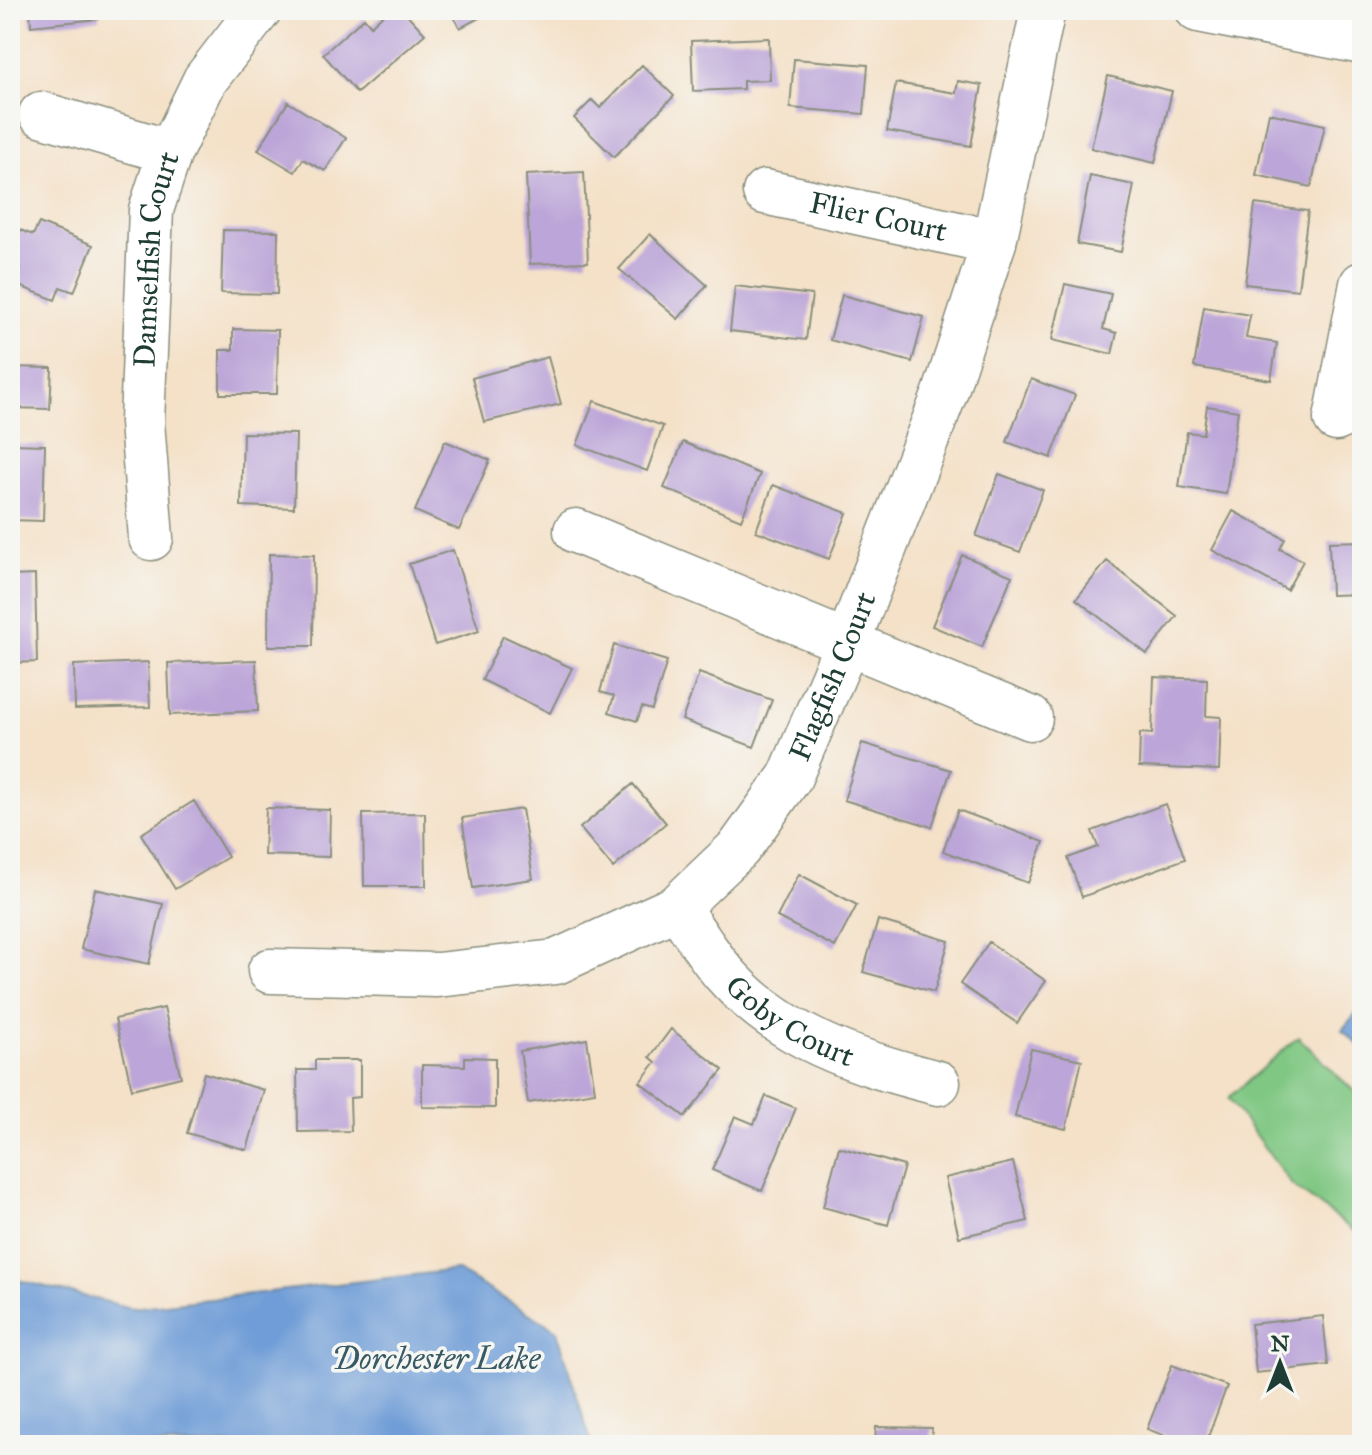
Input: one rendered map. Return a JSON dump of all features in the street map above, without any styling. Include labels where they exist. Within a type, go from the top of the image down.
[{"type":"street","name":"Damselfish Court","points":[[151,538],[142,422],[147,242],[157,188],[170,152],[215,63],[259,10]]},
{"type":"street","name":"Flagfish Court","points":[[270,971],[437,975],[556,962],[677,907],[739,848],[790,777],[847,644],[950,380],[994,242],[1043,10]]},
{"type":"street","points":[[1198,10],[1362,42]]},
{"type":"street","points":[[41,114],[170,152]]},
{"type":"street","name":"Flier Court","points":[[765,192],[994,242]]},
{"type":"street","points":[[1336,419],[1362,284]]},
{"type":"street","points":[[576,531],[1030,718]]},
{"type":"street","name":"Goby Court","points":[[677,907],[723,972],[775,1021],[838,1054],[938,1083]]},
{"type":"green space","points":[[1298,1037],[1362,1099],[1362,1237],[1292,1185],[1228,1098]]},
{"type":"water","points":[[1362,1006],[1362,1048],[1342,1030]]},
{"type":"water","name":"Dorchester Lake","points":[[456,1270],[557,1330],[592,1445],[10,1445],[10,1278],[132,1308]]},
{"type":"building","points":[[30,10],[98,10],[99,19],[31,26]]},
{"type":"building","points":[[388,10],[403,10],[425,34],[357,93],[323,54],[364,18],[371,26]]},
{"type":"building","points":[[450,10],[494,10],[460,28]]},
{"type":"building","points":[[769,38],[770,80],[743,81],[743,89],[693,91],[691,41]]},
{"type":"building","points":[[794,59],[868,65],[864,114],[790,108]]},
{"type":"building","points":[[642,65],[674,96],[614,157],[574,118],[592,100],[600,108]]},
{"type":"building","points":[[1108,76],[1172,91],[1155,163],[1091,148]]},
{"type":"building","points":[[958,81],[982,85],[971,146],[887,131],[896,83],[956,93]]},
{"type":"building","points":[[288,102],[346,138],[325,171],[303,159],[295,172],[258,150]]},
{"type":"building","points":[[1269,113],[1325,125],[1311,187],[1256,175]]},
{"type":"building","points":[[584,172],[588,262],[530,264],[526,175]]},
{"type":"building","points":[[1090,176],[1134,185],[1121,252],[1077,244]]},
{"type":"building","points":[[1255,204],[1308,211],[1298,290],[1245,284]]},
{"type":"building","points":[[39,223],[93,245],[74,292],[60,287],[55,300],[14,284],[20,268],[10,264],[10,226],[33,235]]},
{"type":"building","points":[[223,230],[278,231],[277,294],[221,293]]},
{"type":"building","points":[[650,234],[707,285],[678,319],[619,269]]},
{"type":"building","points":[[1065,284],[1111,294],[1103,329],[1117,333],[1112,354],[1052,340]]},
{"type":"building","points":[[735,286],[812,295],[806,340],[730,331]]},
{"type":"building","points":[[842,295],[924,317],[912,362],[830,340]]},
{"type":"building","points":[[1204,307],[1250,315],[1246,338],[1277,343],[1271,380],[1194,367]]},
{"type":"building","points":[[233,329],[278,330],[277,394],[220,394],[220,350],[233,350]]},
{"type":"building","points":[[548,357],[561,404],[484,422],[472,378]]},
{"type":"building","points":[[10,367],[52,368],[50,409],[10,408]]},
{"type":"building","points":[[1031,379],[1075,395],[1051,458],[1007,442]]},
{"type":"building","points":[[594,401],[663,426],[647,471],[577,445]]},
{"type":"building","points":[[1207,406],[1238,411],[1226,494],[1179,487],[1187,432],[1203,434]]},
{"type":"building","points":[[243,433],[296,434],[294,508],[241,506]]},
{"type":"building","points":[[445,441],[490,460],[459,530],[415,511]]},
{"type":"building","points":[[683,442],[760,474],[741,520],[664,488]]},
{"type":"building","points":[[10,444],[45,445],[43,521],[10,520]]},
{"type":"building","points":[[999,474],[1043,490],[1020,552],[976,536]]},
{"type":"building","points":[[773,485],[847,513],[829,559],[756,531]]},
{"type":"building","points":[[1233,511],[1285,539],[1280,549],[1303,561],[1287,590],[1212,550]]},
{"type":"building","points":[[1362,541],[1362,594],[1331,595],[1329,542]]},
{"type":"building","points":[[453,550],[479,631],[435,645],[409,564]]},
{"type":"building","points":[[269,554],[314,555],[313,646],[268,646]]},
{"type":"building","points":[[962,555],[1012,576],[982,647],[932,626]]},
{"type":"building","points":[[1107,561],[1177,616],[1147,654],[1076,599]]},
{"type":"building","points":[[35,575],[37,662],[10,663],[10,576]]},
{"type":"building","points":[[503,636],[572,668],[550,713],[482,680]]},
{"type":"building","points":[[614,645],[667,661],[652,710],[642,707],[637,721],[609,712],[614,696],[600,692]]},
{"type":"building","points":[[256,660],[258,711],[170,715],[168,663]]},
{"type":"building","points":[[148,662],[150,707],[75,709],[74,665]]},
{"type":"building","points":[[699,673],[772,700],[754,747],[682,720]]},
{"type":"building","points":[[1154,677],[1207,679],[1206,716],[1221,717],[1219,770],[1139,767],[1140,733],[1152,734]]},
{"type":"building","points":[[862,743],[951,770],[932,827],[844,800]]},
{"type":"building","points":[[633,784],[666,823],[613,868],[580,828]]},
{"type":"building","points":[[194,801],[228,857],[175,889],[141,834]]},
{"type":"building","points":[[1165,804],[1185,859],[1082,897],[1068,858],[1098,847],[1092,831]]},
{"type":"building","points":[[266,808],[330,810],[329,857],[264,855]]},
{"type":"building","points":[[522,809],[533,879],[473,888],[462,818]]},
{"type":"building","points":[[958,810],[1044,842],[1028,883],[943,851]]},
{"type":"building","points":[[425,813],[426,886],[364,886],[363,814]]},
{"type":"building","points":[[799,874],[857,905],[835,947],[777,917]]},
{"type":"building","points":[[95,889],[163,904],[149,964],[81,949]]},
{"type":"building","points":[[878,920],[949,941],[934,992],[863,972]]},
{"type":"building","points":[[989,942],[1046,981],[1017,1023],[960,984]]},
{"type":"building","points":[[164,1008],[181,1077],[132,1089],[115,1019]]},
{"type":"building","points":[[671,1029],[723,1070],[685,1117],[640,1082],[656,1062],[650,1057]]},
{"type":"building","points":[[587,1039],[595,1092],[528,1103],[520,1051]]},
{"type":"building","points":[[1031,1049],[1082,1060],[1066,1129],[1015,1117]]},
{"type":"building","points":[[465,1057],[495,1058],[495,1108],[422,1107],[422,1065],[465,1066]]},
{"type":"building","points":[[315,1060],[360,1060],[360,1097],[350,1098],[351,1131],[298,1132],[297,1070],[315,1070]]},
{"type":"building","points":[[204,1073],[264,1090],[247,1150],[187,1133]]},
{"type":"building","points":[[766,1096],[796,1108],[762,1191],[712,1170],[735,1116],[754,1124]]},
{"type":"building","points":[[839,1147],[904,1166],[888,1225],[823,1207]]},
{"type":"building","points":[[1013,1162],[1028,1221],[959,1237],[945,1178]]},
{"type":"building","points":[[1323,1316],[1328,1365],[1256,1373],[1251,1324]]},
{"type":"building","points":[[1172,1365],[1227,1386],[1205,1445],[1189,1445],[1147,1429]]},
{"type":"building","points":[[876,1427],[932,1428],[931,1445],[875,1445]]},
{"type":"building","points":[[977,1439],[995,1445],[975,1445]]}]
